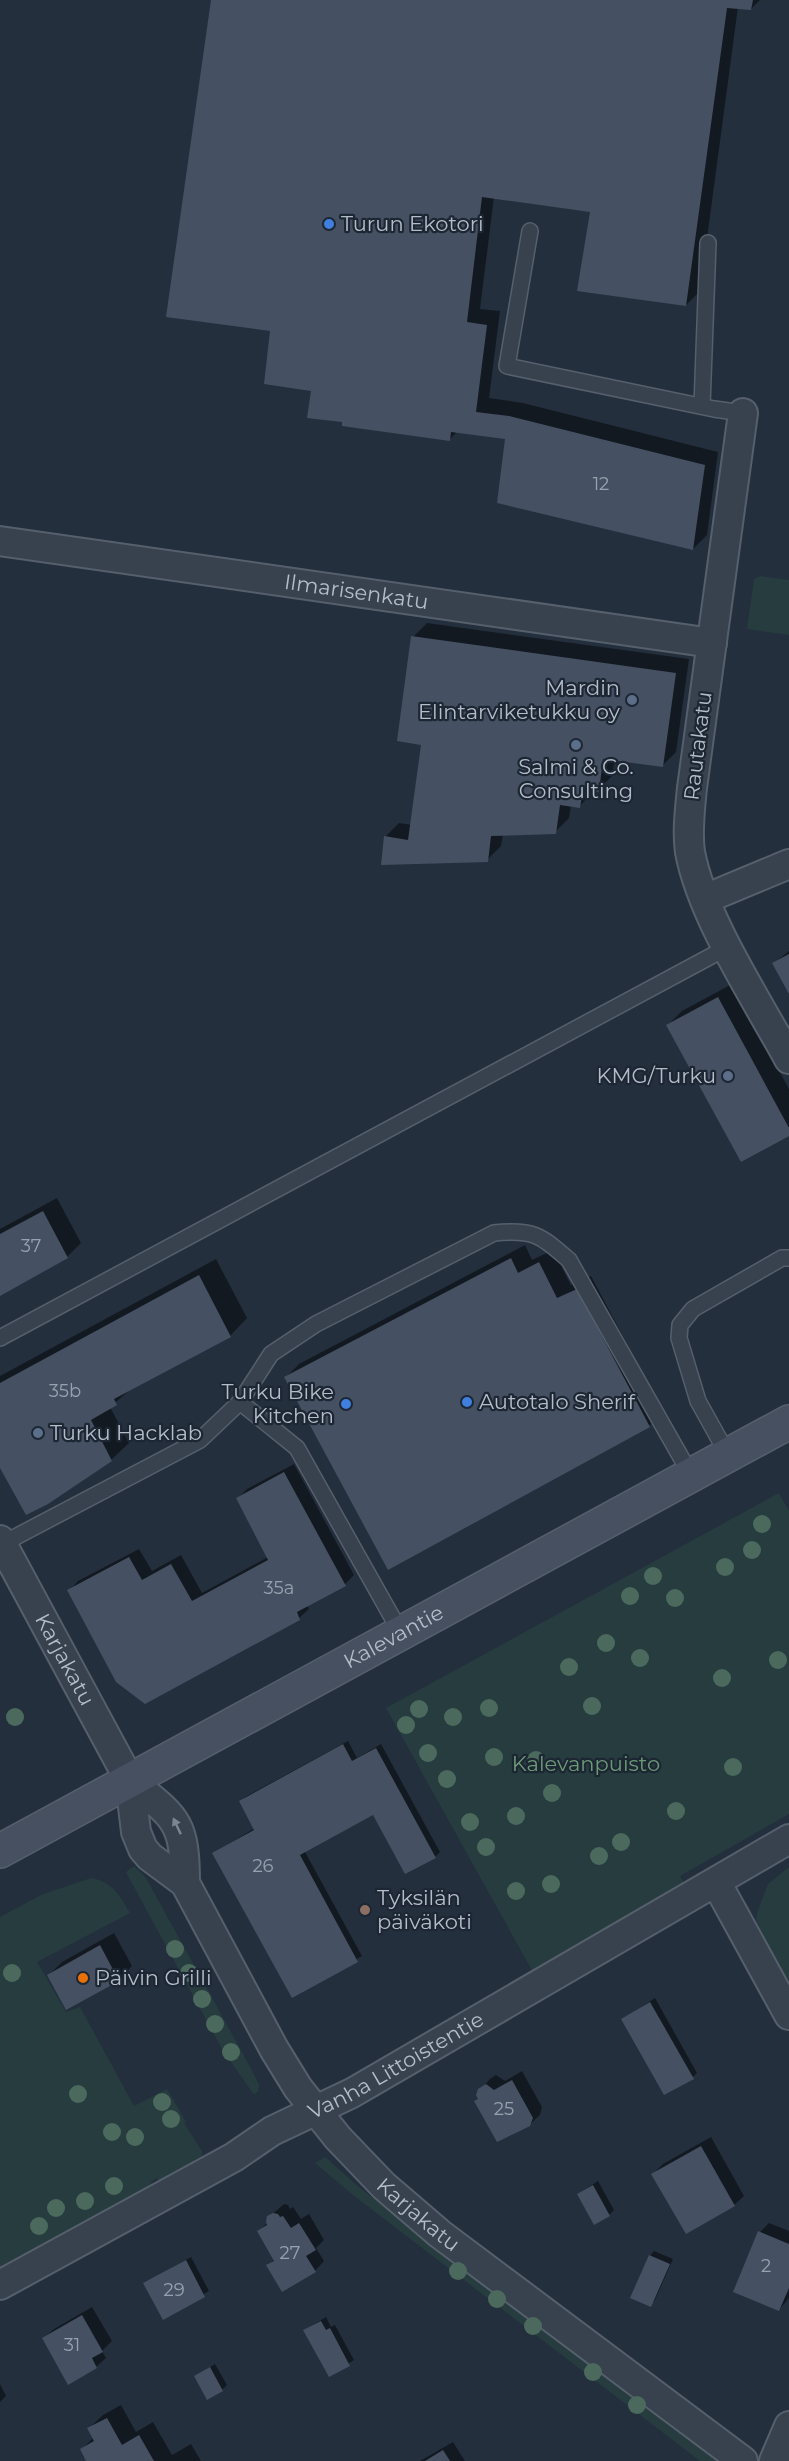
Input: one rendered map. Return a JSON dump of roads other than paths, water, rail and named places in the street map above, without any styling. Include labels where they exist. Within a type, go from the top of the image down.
[{"type":"main road","name":"Kalevantie","points":[[0,1851],[789,1422]]},
{"type":"street","name":"Rautakatu","points":[[743,412],[689,820],[690,850],[705,899],[728,947],[789,1059]]},
{"type":"street","name":"Ilmarisenkatu","points":[[0,541],[712,643]]},
{"type":"street","points":[[705,899],[789,864]]},
{"type":"street","name":"Karjakatu","points":[[1,1542],[130,1780],[136,1832],[143,1849],[150,1857],[185,1883],[274,2049],[298,2088],[315,2110],[363,2166],[404,2204],[743,2461]]},
{"type":"street","name":"Karjakatu","points":[[130,1780],[170,1813],[179,1829],[184,1846],[185,1883]]},
{"type":"street","name":"Vanha Littoistentie","points":[[0,2285],[234,2157],[272,2131],[352,2093],[789,1839]]},
{"type":"street","points":[[716,1882],[789,2015]]},
{"type":"street","points":[[774,2461],[789,2426]]},
{"type":"lane","points":[[530,231],[507,366],[702,406],[743,412]]},
{"type":"lane","points":[[702,406],[708,243]]},
{"type":"lane","points":[[0,1338],[728,947]]},
{"type":"lane","points":[[1,1542],[200,1440],[240,1402],[271,1354],[316,1324],[494,1233],[518,1230],[544,1238],[569,1260],[691,1475]]},
{"type":"lane","points":[[728,1455],[698,1401],[679,1338],[680,1325],[693,1309],[782,1258],[789,1258]]},
{"type":"lane","points":[[240,1402],[297,1448],[401,1633]]},
{"type":"place","name":"Turun Ekotori","points":[[329,224]]},
{"type":"place","name":"Mardin Elintarviketukku oy","points":[[632,700]]},
{"type":"place","name":"Salmi & Co. Consulting","points":[[576,745]]},
{"type":"place","name":"KMG/Turku","points":[[728,1076]]},
{"type":"place","name":"Autotalo Sherif","points":[[467,1402]]},
{"type":"place","name":"Turku Bike Kitchen","points":[[346,1404]]},
{"type":"place","name":"Turku Hacklab","points":[[38,1433]]},
{"type":"place","name":"Tyksilän päiväkoti","points":[[365,1910]]},
{"type":"place","name":"Päivin Grilli","points":[[83,1978]]},
{"type":"park label","name":"Kalevanpuisto","points":[[586,1764]]}]
